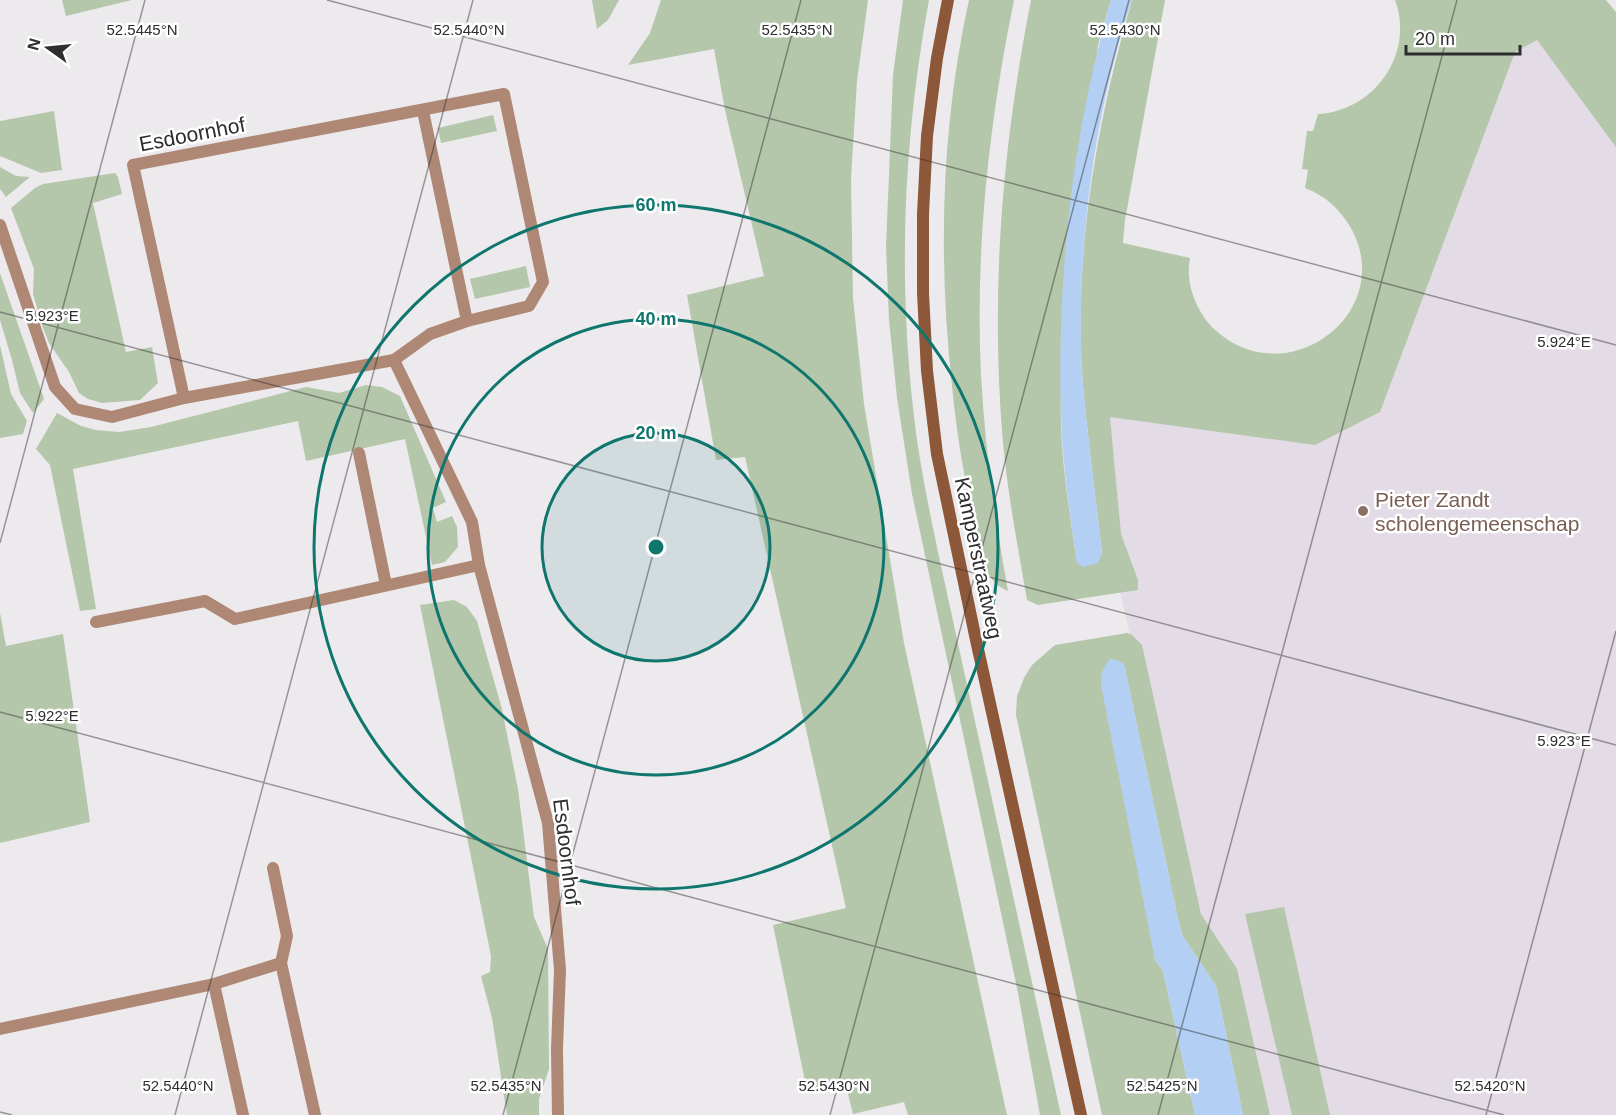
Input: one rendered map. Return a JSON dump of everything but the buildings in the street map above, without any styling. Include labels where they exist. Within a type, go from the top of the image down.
[{"type":"main road","name":"Kamperstraatweg","points":[[948,0],[937,58],[927,136],[923,293],[927,371],[940,465],[976,640],[1081,1115]]},
{"type":"street","name":"Esdoornhof","points":[[0,225],[55,387],[75,409],[112,417],[184,398],[394,360],[430,334],[467,321],[529,306],[543,282],[504,94],[133,165],[184,398]]},
{"type":"street","points":[[423,111],[467,321]]},
{"type":"street","name":"Esdoornhof","points":[[394,360],[472,522],[480,565],[548,823],[560,970],[557,1049],[558,1115]]},
{"type":"street","points":[[359,453],[386,585]]},
{"type":"street","points":[[96,622],[205,602],[236,619],[480,565]]},
{"type":"street","points":[[273,868],[287,936],[282,963],[315,1115]]},
{"type":"street","points":[[0,1029],[214,984],[282,963]]},
{"type":"street","points":[[214,984],[243,1115]]},
{"type":"shaded area","name":"Pieter Zandt scholengemeenschap","points":[[1520,21],[1616,87],[1616,1115],[1261,1115],[1192,914],[1118,582],[1103,411],[1312,439]]},
{"type":"green space","points":[[62,0],[132,0],[66,16]]},
{"type":"green space","points":[[592,0],[619,0],[608,20],[597,29]]},
{"type":"green space","points":[[661,0],[868,0],[857,81],[851,178],[853,298],[864,404],[904,643],[1007,1115],[908,1115],[904,1102],[853,1114],[845,1082],[807,1091],[773,925],[846,908],[745,457],[716,460],[687,295],[764,276],[725,110],[714,49],[628,65],[650,33]]},
{"type":"green space","points":[[903,0],[929,0],[914,101],[906,203],[908,357],[918,444],[938,552],[1061,1115],[1040,1115],[1018,993],[912,494],[897,398],[889,320],[886,247],[893,75]]},
{"type":"green space","points":[[969,0],[1014,0],[991,139],[980,281],[981,375],[985,429],[1008,591],[992,579],[978,549],[957,427],[948,338],[944,241],[945,192],[953,95]]},
{"type":"green space","points":[[1031,0],[1111,0],[1098,45],[1061,395],[1063,458],[1077,563],[1102,554],[1083,386],[1081,288],[1090,191],[1098,143],[1132,0],[1165,0],[1125,220],[1123,243],[1190,258],[1189,277],[1193,296],[1208,322],[1214,329],[1242,347],[1272,354],[1301,349],[1326,336],[1347,316],[1359,290],[1362,261],[1352,230],[1332,204],[1305,188],[1308,170],[1302,169],[1307,131],[1313,131],[1318,114],[1356,103],[1372,91],[1385,76],[1394,59],[1399,40],[1400,20],[1395,0],[1606,0],[1616,12],[1616,147],[1537,40],[1515,52],[1380,412],[1315,445],[1110,417],[1121,534],[1138,580],[1138,590],[1038,605],[1027,600],[1010,502],[999,387],[998,331],[998,276],[1006,166]]},
{"type":"green space","points":[[54,111],[62,170],[41,173],[0,156],[0,121]]},
{"type":"green space","points":[[493,115],[497,131],[441,143],[438,128]]},
{"type":"green space","points":[[0,167],[16,176],[30,177],[6,197],[0,189]]},
{"type":"green space","points":[[115,173],[122,194],[93,203],[126,352],[152,347],[158,383],[140,400],[102,403],[88,399],[79,393],[69,372],[49,343],[33,294],[34,269],[11,208],[43,184]]},
{"type":"green space","points":[[526,266],[530,287],[475,299],[470,279]]},
{"type":"green space","points":[[0,273],[44,399],[33,413],[20,393],[0,320]]},
{"type":"green space","points":[[0,345],[11,394],[27,421],[23,434],[0,438]]},
{"type":"green space","points":[[366,385],[382,387],[400,396],[446,502],[433,508],[437,522],[452,516],[457,527],[458,547],[445,562],[432,565],[405,439],[306,461],[298,421],[73,469],[96,609],[80,611],[50,465],[36,449],[57,413],[81,426],[119,432],[151,427],[306,387],[339,393]]},
{"type":"green space","points":[[454,600],[467,607],[477,621],[502,709],[518,789],[534,917],[548,949],[549,1069],[539,1099],[539,1115],[507,1115],[492,1018],[481,976],[490,972],[491,956],[420,605]]},
{"type":"green space","points":[[0,613],[6,646],[63,634],[90,822],[0,843]]},
{"type":"green space","points":[[1127,633],[1142,645],[1201,914],[1237,969],[1270,1115],[1243,1115],[1216,986],[1182,935],[1124,664],[1155,960],[1163,971],[1195,1115],[1102,1115],[1016,715],[1017,696],[1024,678],[1032,665],[1055,645]]},
{"type":"green space","points":[[1284,907],[1330,1115],[1292,1115],[1245,914]]},
{"type":"water","points":[[1111,0],[1132,0],[1118,44],[1097,141],[1084,241],[1081,291],[1083,386],[1102,554],[1098,563],[1083,567],[1077,563],[1063,451],[1060,362],[1062,309],[1070,205],[1077,153],[1097,51]]},
{"type":"water","points":[[1110,659],[1124,664],[1182,935],[1216,986],[1243,1115],[1195,1115],[1163,971],[1155,960],[1101,685],[1103,671]]},
{"type":"place","name":"Pieter Zandt scholengemeenschap","points":[[1363,511]]}]
